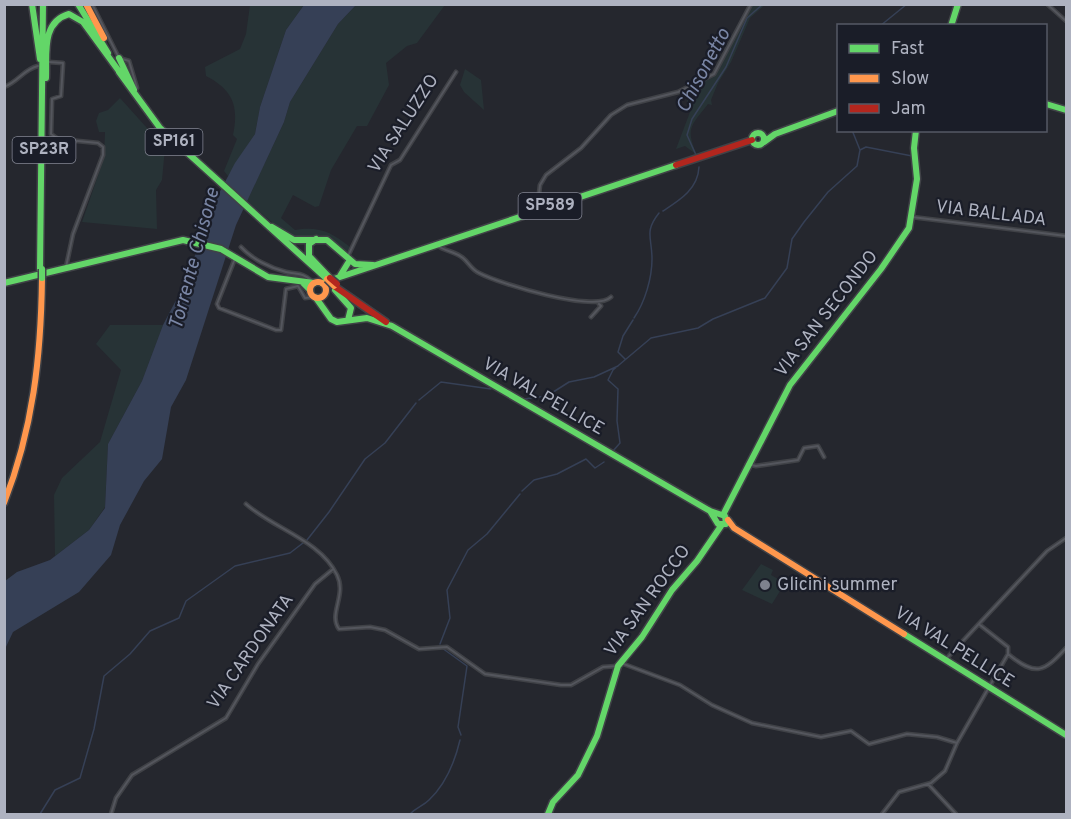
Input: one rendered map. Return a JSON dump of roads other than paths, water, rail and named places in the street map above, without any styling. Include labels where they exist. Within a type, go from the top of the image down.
[{"type":"main road","name":"SP23R","points":[[32,4],[43,91]]},
{"type":"main road","name":"SP23R","points":[[4,503],[23,455],[36,401],[41,356],[44,4]]},
{"type":"main road","name":"SP161","points":[[78,4],[116,60]]},
{"type":"main road","name":"SP161","points":[[86,4],[121,74]]},
{"type":"main road","points":[[952,24],[958,4]]},
{"type":"main road","name":"SP161","points":[[43,91],[49,31],[54,21],[65,14],[81,20],[160,128],[330,283],[392,326]]},
{"type":"main road","points":[[116,60],[141,104]]},
{"type":"main road","points":[[1047,104],[1066,110]]},
{"type":"main road","name":"SP589","points":[[754,142],[759,146],[775,134],[837,111]]},
{"type":"main road","name":"VIA SAN SECONDO","points":[[721,520],[747,464],[790,385],[881,269],[909,228],[916,179],[914,148],[916,132]]},
{"type":"main road","points":[[760,133],[764,142]]},
{"type":"main road","name":"SP589","points":[[754,142],[754,134],[775,134]]},
{"type":"main road","name":"SP589","points":[[350,262],[374,265],[674,165],[754,142]]},
{"type":"main road","points":[[261,220],[290,239],[327,240],[350,262],[356,273]]},
{"type":"main road","points":[[317,238],[309,244],[309,256],[351,308],[352,314],[346,322]]},
{"type":"main road","points":[[4,283],[172,241],[194,240],[235,258],[268,277],[314,284],[313,295]]},
{"type":"main road","name":"SP589","points":[[313,295],[330,283],[390,260]]},
{"type":"main road","points":[[325,307],[330,283],[350,262]]},
{"type":"main road","name":"SP23R","points":[[4,496],[23,445],[33,401],[38,355],[41,279]]},
{"type":"main road","points":[[302,282],[325,307],[331,319],[337,322],[366,318],[392,326]]},
{"type":"main road","name":"SP589","points":[[314,284],[330,283]]},
{"type":"main road","name":"VIA VAL PELLICE","points":[[392,326],[710,511],[1066,735]]},
{"type":"main road","name":"VIA SAN ROCCO","points":[[548,814],[553,802],[578,775],[597,736],[620,664],[658,615],[672,590],[697,561],[721,520]]},
{"type":"street","points":[[92,4],[116,60],[129,61],[137,88]]},
{"type":"street","points":[[537,211],[540,185],[549,171],[581,148],[618,110],[634,103],[678,92],[714,74],[751,4]]},
{"type":"street","points":[[1047,4],[1066,21]]},
{"type":"street","points":[[49,62],[63,63],[61,96],[52,99],[50,104],[51,134],[58,139],[98,143],[103,147],[103,155],[73,234],[66,267]]},
{"type":"street","points":[[4,87],[13,84],[28,69],[38,66]]},
{"type":"street","name":"VIA SALUZZO","points":[[350,262],[351,247],[391,165],[400,160],[456,72]]},
{"type":"street","name":"VIA BALLADA","points":[[912,218],[1066,236]]},
{"type":"street","points":[[437,244],[462,258],[469,267],[482,274],[568,300],[599,304],[611,297]]},
{"type":"street","points":[[241,247],[254,258],[286,272],[301,273],[314,284]]},
{"type":"street","points":[[235,258],[217,307],[281,330],[286,289],[298,286],[305,298],[313,295]]},
{"type":"street","points":[[591,318],[601,306],[599,304]]},
{"type":"street","points":[[747,464],[756,466],[798,460],[804,448],[810,446],[818,446],[824,457]]},
{"type":"street","points":[[246,504],[262,517],[310,545],[336,572],[341,590],[335,618],[339,629],[370,627],[385,630],[419,649],[447,648],[480,673],[531,681],[571,685],[603,667],[620,664],[680,685],[712,705],[752,723],[821,737],[851,731],[869,744],[907,734],[937,737],[957,743]]},
{"type":"street","points":[[945,660],[1047,551],[1066,538]]},
{"type":"street","name":"VIA CARDONATA","points":[[111,814],[116,798],[132,775],[226,718],[258,664],[315,584],[332,569]]},
{"type":"street","points":[[882,814],[899,792],[928,784],[945,771],[957,743],[1008,654],[1008,647],[980,625]]},
{"type":"street","points":[[1008,654],[1020,664],[1037,670],[1047,668],[1066,648]]},
{"type":"street","points":[[928,784],[944,804],[956,814]]},
{"type":"water","name":"Torrente Chisone","points":[[304,5],[356,5],[338,24],[290,102],[284,122],[236,225],[186,380],[171,407],[162,459],[144,481],[120,525],[111,555],[79,592],[13,632],[5,649],[5,581],[17,572],[50,560],[89,530],[105,508],[108,444],[142,381],[163,325],[184,285],[215,201],[235,163],[255,134],[260,107],[286,30]]},
{"type":"waterway","name":"Chisonetto","points":[[696,155],[687,135],[692,119],[726,67],[747,18],[763,4]]},
{"type":"waterway","name":"Chisonetto","points":[[882,24],[907,4]]},
{"type":"waterway","name":"Chisonetto","points":[[613,451],[620,443],[617,421],[618,389],[608,380],[613,370],[651,338],[698,328],[713,319],[765,298],[787,268],[792,239],[828,192],[857,166],[860,150],[853,132]]},
{"type":"waterway","points":[[917,136],[918,132]]},
{"type":"waterway","points":[[916,154],[917,141]]},
{"type":"waterway","points":[[860,150],[866,147],[912,156]]},
{"type":"waterway","name":"Chisonetto","points":[[663,211],[692,188],[699,167]]},
{"type":"waterway","name":"Chisonetto","points":[[634,318],[645,297],[649,282],[652,266],[650,230],[659,213]]},
{"type":"waterway","name":"Chisonetto","points":[[625,359],[618,352],[623,336],[633,320]]},
{"type":"waterway","points":[[524,399],[547,396],[569,382],[594,377],[618,366]]},
{"type":"waterway","points":[[419,400],[441,382],[491,389]]},
{"type":"waterway","points":[[307,540],[365,459],[385,443],[416,403]]},
{"type":"waterway","points":[[522,491],[534,480],[557,474],[586,459],[595,468],[604,462]]},
{"type":"waterway","points":[[440,644],[450,618],[447,590],[468,550],[487,534],[520,494]]},
{"type":"waterway","points":[[40,814],[55,790],[80,778],[94,729],[104,676],[130,654],[150,631],[179,618],[186,601],[235,566],[290,553],[303,543]]},
{"type":"waterway","points":[[442,648],[467,666],[458,727],[461,735]]},
{"type":"waterway","points":[[410,814],[427,802],[445,780],[460,740]]},
{"type":"place","name":"Glicini summer","points":[[765,585]]}]
